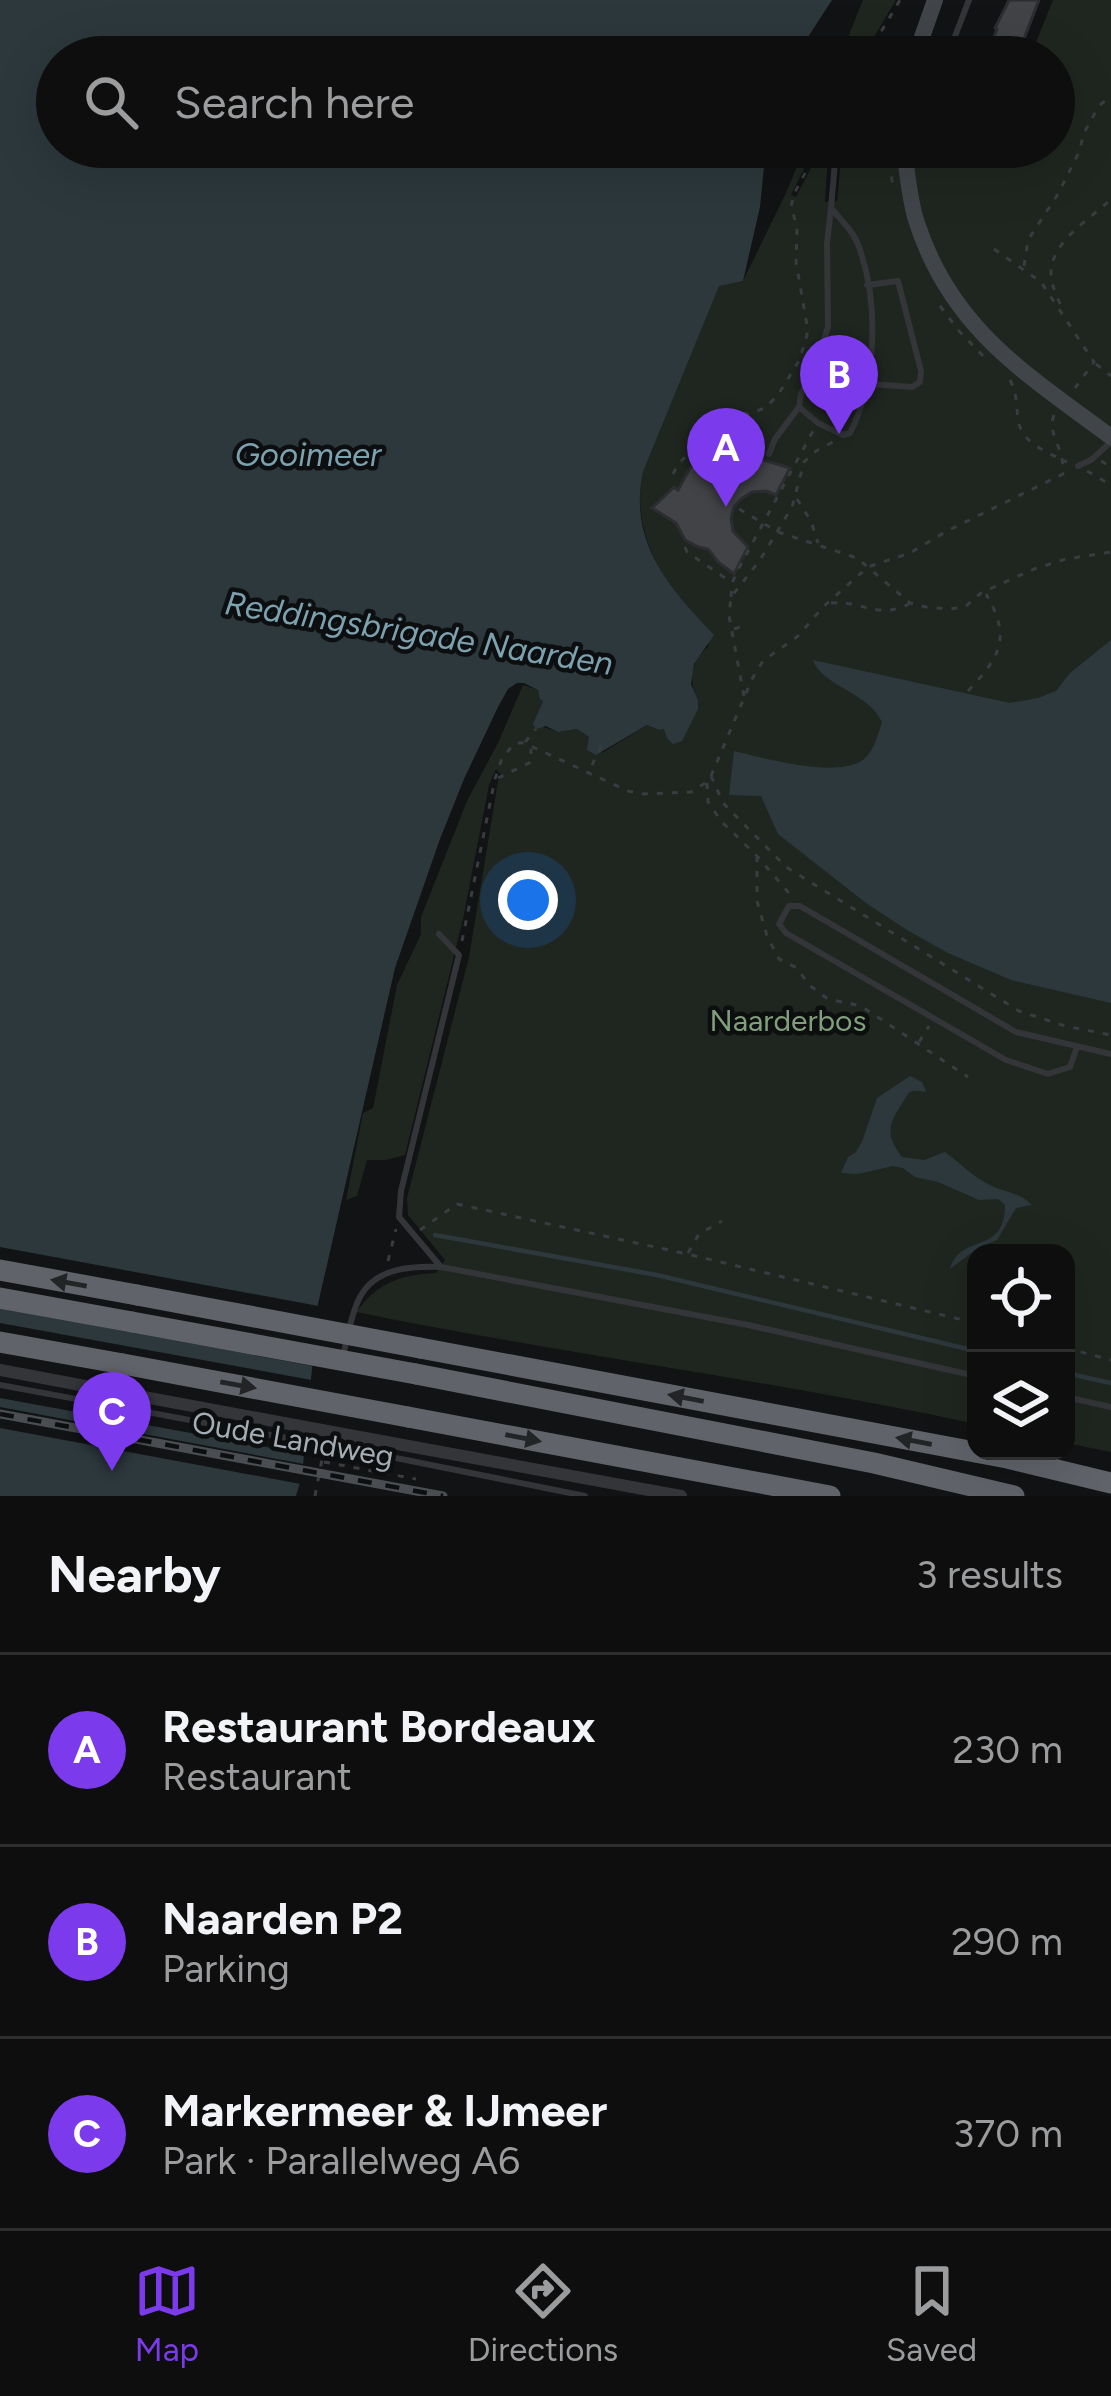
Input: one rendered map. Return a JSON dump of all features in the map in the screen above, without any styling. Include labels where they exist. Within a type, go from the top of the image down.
[{"type":"highway","points":[[0,1270],[1007,1458],[1111,1483]]},
{"type":"highway","points":[[0,1298],[874,1463],[1013,1496]]},
{"type":"highway","points":[[0,1342],[830,1496]]},
{"type":"main road","points":[[922,36],[935,0]]},
{"type":"main road","points":[[907,168],[925,244],[970,320],[994,348],[1111,439]]},
{"type":"street","points":[[0,1370],[402,1452],[681,1496]]},
{"type":"lane","points":[[954,36],[968,0]]},
{"type":"lane","points":[[769,454],[799,407],[828,327],[826,243],[835,168]]},
{"type":"lane","points":[[799,407],[843,436],[850,433],[862,410],[868,384],[872,340],[858,242],[831,208]]},
{"type":"lane","points":[[867,285],[898,280],[921,370],[920,382],[912,387],[868,384]]},
{"type":"lane","points":[[1078,466],[1111,439]]},
{"type":"lane","points":[[1077,1047],[1070,1067],[1048,1074],[1006,1060],[786,933],[779,924],[789,906],[800,905],[1016,1032],[1111,1054]]},
{"type":"lane","points":[[439,934],[459,955],[401,1191],[399,1217],[441,1267]]},
{"type":"lane","points":[[341,1364],[360,1296],[385,1274],[409,1266],[441,1267],[748,1324],[967,1374]]},
{"type":"lane","name":"Oude Landweg","points":[[0,1385],[402,1452],[585,1496]]},
{"type":"lane","points":[[1075,1399],[1111,1407]]},
{"type":"path","points":[[878,36],[899,0]]},
{"type":"path","points":[[1075,160],[1084,133],[1111,96]]},
{"type":"path","points":[[707,421],[718,429],[729,416],[763,410],[800,359],[808,331],[791,206],[808,168]]},
{"type":"path","points":[[1024,268],[1028,240],[1071,168]]},
{"type":"path","points":[[1062,311],[1050,274],[1055,260],[1066,238],[1111,199]]},
{"type":"path","points":[[994,249],[1041,282],[1094,362],[1111,376]]},
{"type":"path","points":[[1061,475],[1065,461],[1052,419],[1094,362]]},
{"type":"path","points":[[778,394],[799,407]]},
{"type":"path","points":[[674,474],[701,442],[707,421],[725,409],[743,413]]},
{"type":"path","points":[[744,697],[729,616],[732,584],[818,422]]},
{"type":"path","points":[[731,597],[778,532],[804,462],[843,436]]},
{"type":"path","points":[[459,955],[495,779],[502,758],[515,743],[628,791],[691,792],[711,776],[752,679],[771,653],[798,636],[868,567],[910,553],[1053,479]]},
{"type":"path","points":[[795,496],[816,531],[818,545]]},
{"type":"path","points":[[739,509],[778,532],[857,559],[910,603],[950,609],[965,607],[985,592],[1066,559],[1111,551]]},
{"type":"path","points":[[686,547],[686,553],[732,584]]},
{"type":"path","points":[[968,691],[993,665],[1001,647],[995,609],[985,592]]},
{"type":"path","points":[[827,604],[842,602],[878,612],[895,611],[910,603]]},
{"type":"path","points":[[732,629],[746,625]]},
{"type":"path","points":[[741,676],[752,679]]},
{"type":"path","points":[[524,743],[536,729]]},
{"type":"path","points":[[592,765],[604,740]]},
{"type":"path","points":[[495,779],[531,762],[530,747]]},
{"type":"path","points":[[711,776],[723,803],[805,879],[1018,1012],[1111,1035]]},
{"type":"path","points":[[707,782],[708,802],[788,892],[789,906]]},
{"type":"path","points":[[757,856],[757,901],[779,959],[797,968],[808,985],[828,998],[861,1006],[968,1077]]},
{"type":"path","points":[[919,1042],[933,1020]]},
{"type":"path","points":[[414,1234],[457,1204],[967,1321]]},
{"type":"path","points":[[385,1274],[399,1217]]},
{"type":"path","points":[[687,1254],[699,1234],[722,1221]]},
{"type":"path","points":[[1075,1350],[1111,1360]]},
{"type":"path","points":[[322,1462],[416,1479]]},
{"type":"green space","points":[[863,0],[896,0],[875,36],[848,36]]},
{"type":"green space","name":"Naarderbos","points":[[1053,0],[1111,0],[1111,1452],[1075,1445],[1075,1244],[967,1244],[967,1422],[356,1312],[382,1287],[400,1278],[436,1273],[445,1260],[408,1215],[407,1198],[469,957],[502,776],[496,769],[405,1155],[367,1160],[357,1196],[346,1200],[363,1113],[373,1108],[397,985],[421,934],[421,917],[467,801],[523,685],[538,690],[543,700],[534,724],[559,732],[577,729],[602,753],[647,725],[659,730],[698,700],[693,671],[709,646],[657,564],[642,521],[640,497],[643,472],[719,285],[743,281],[796,168],[804,168],[791,195],[796,197],[811,168],[827,168],[825,202],[837,201],[840,168],[1075,168],[1075,36],[1038,36]]},
{"type":"water","name":"Gooimeer","points":[[0,0],[832,0],[809,36],[36,36],[36,168],[764,168],[743,281],[719,286],[643,472],[641,520],[647,542],[668,581],[714,635],[694,664],[691,684],[698,709],[682,741],[673,744],[664,729],[647,725],[596,755],[587,750],[589,737],[577,729],[536,729],[533,724],[543,701],[538,690],[524,683],[508,689],[498,707],[440,839],[395,968],[318,1304],[302,1476],[296,1496],[0,1496]]},
{"type":"water","points":[[1111,640],[1111,1003],[1011,980],[948,953],[866,903],[778,834],[761,796],[729,795],[734,751],[840,767],[855,764],[872,749],[882,722],[867,703],[826,676],[813,660],[1010,703],[1056,691],[1070,673]]},
{"type":"water","points":[[910,1076],[922,1082],[926,1092],[909,1093],[892,1123],[891,1136],[902,1157],[924,1160],[945,1152],[981,1180],[1032,1205],[1016,1208],[997,1240],[978,1244],[998,1231],[1003,1221],[1005,1205],[998,1199],[979,1200],[893,1166],[841,1173],[862,1142],[877,1098]]},
{"type":"water","points":[[967,1249],[967,1256],[950,1269],[956,1258]]},
{"type":"pier","points":[[0,1247],[324,1307],[318,1367],[0,1308]]},
{"type":"pier","points":[[0,1323],[317,1381],[310,1455],[0,1398]]},
{"type":"pier","points":[[0,1407],[309,1465],[306,1485],[0,1428]]},
{"type":"building","points":[[1009,0],[1039,0],[1025,36],[994,36]]},
{"type":"building","points":[[725,425],[743,447],[763,460],[790,468],[776,495],[752,492],[734,507],[733,531],[748,547],[734,574],[708,549],[685,540],[676,523],[652,508],[674,487],[678,490]]},
{"type":"waterway","points":[[435,1235],[657,1275],[967,1349]]},
{"type":"waterway","points":[[1075,1375],[1111,1383]]},
{"type":"railway","points":[[0,1414],[443,1496]]},
{"type":"place","name":"Naarden P2","points":[[839,434]]},
{"type":"place","name":"Restaurant Bordeaux","points":[[726,507]]},
{"type":"place","name":"Markermeer & IJmeer","points":[[112,1471]]},
{"type":"water label","name":"Reddingsbrigade Naarden","points":[[419,633]]}]
